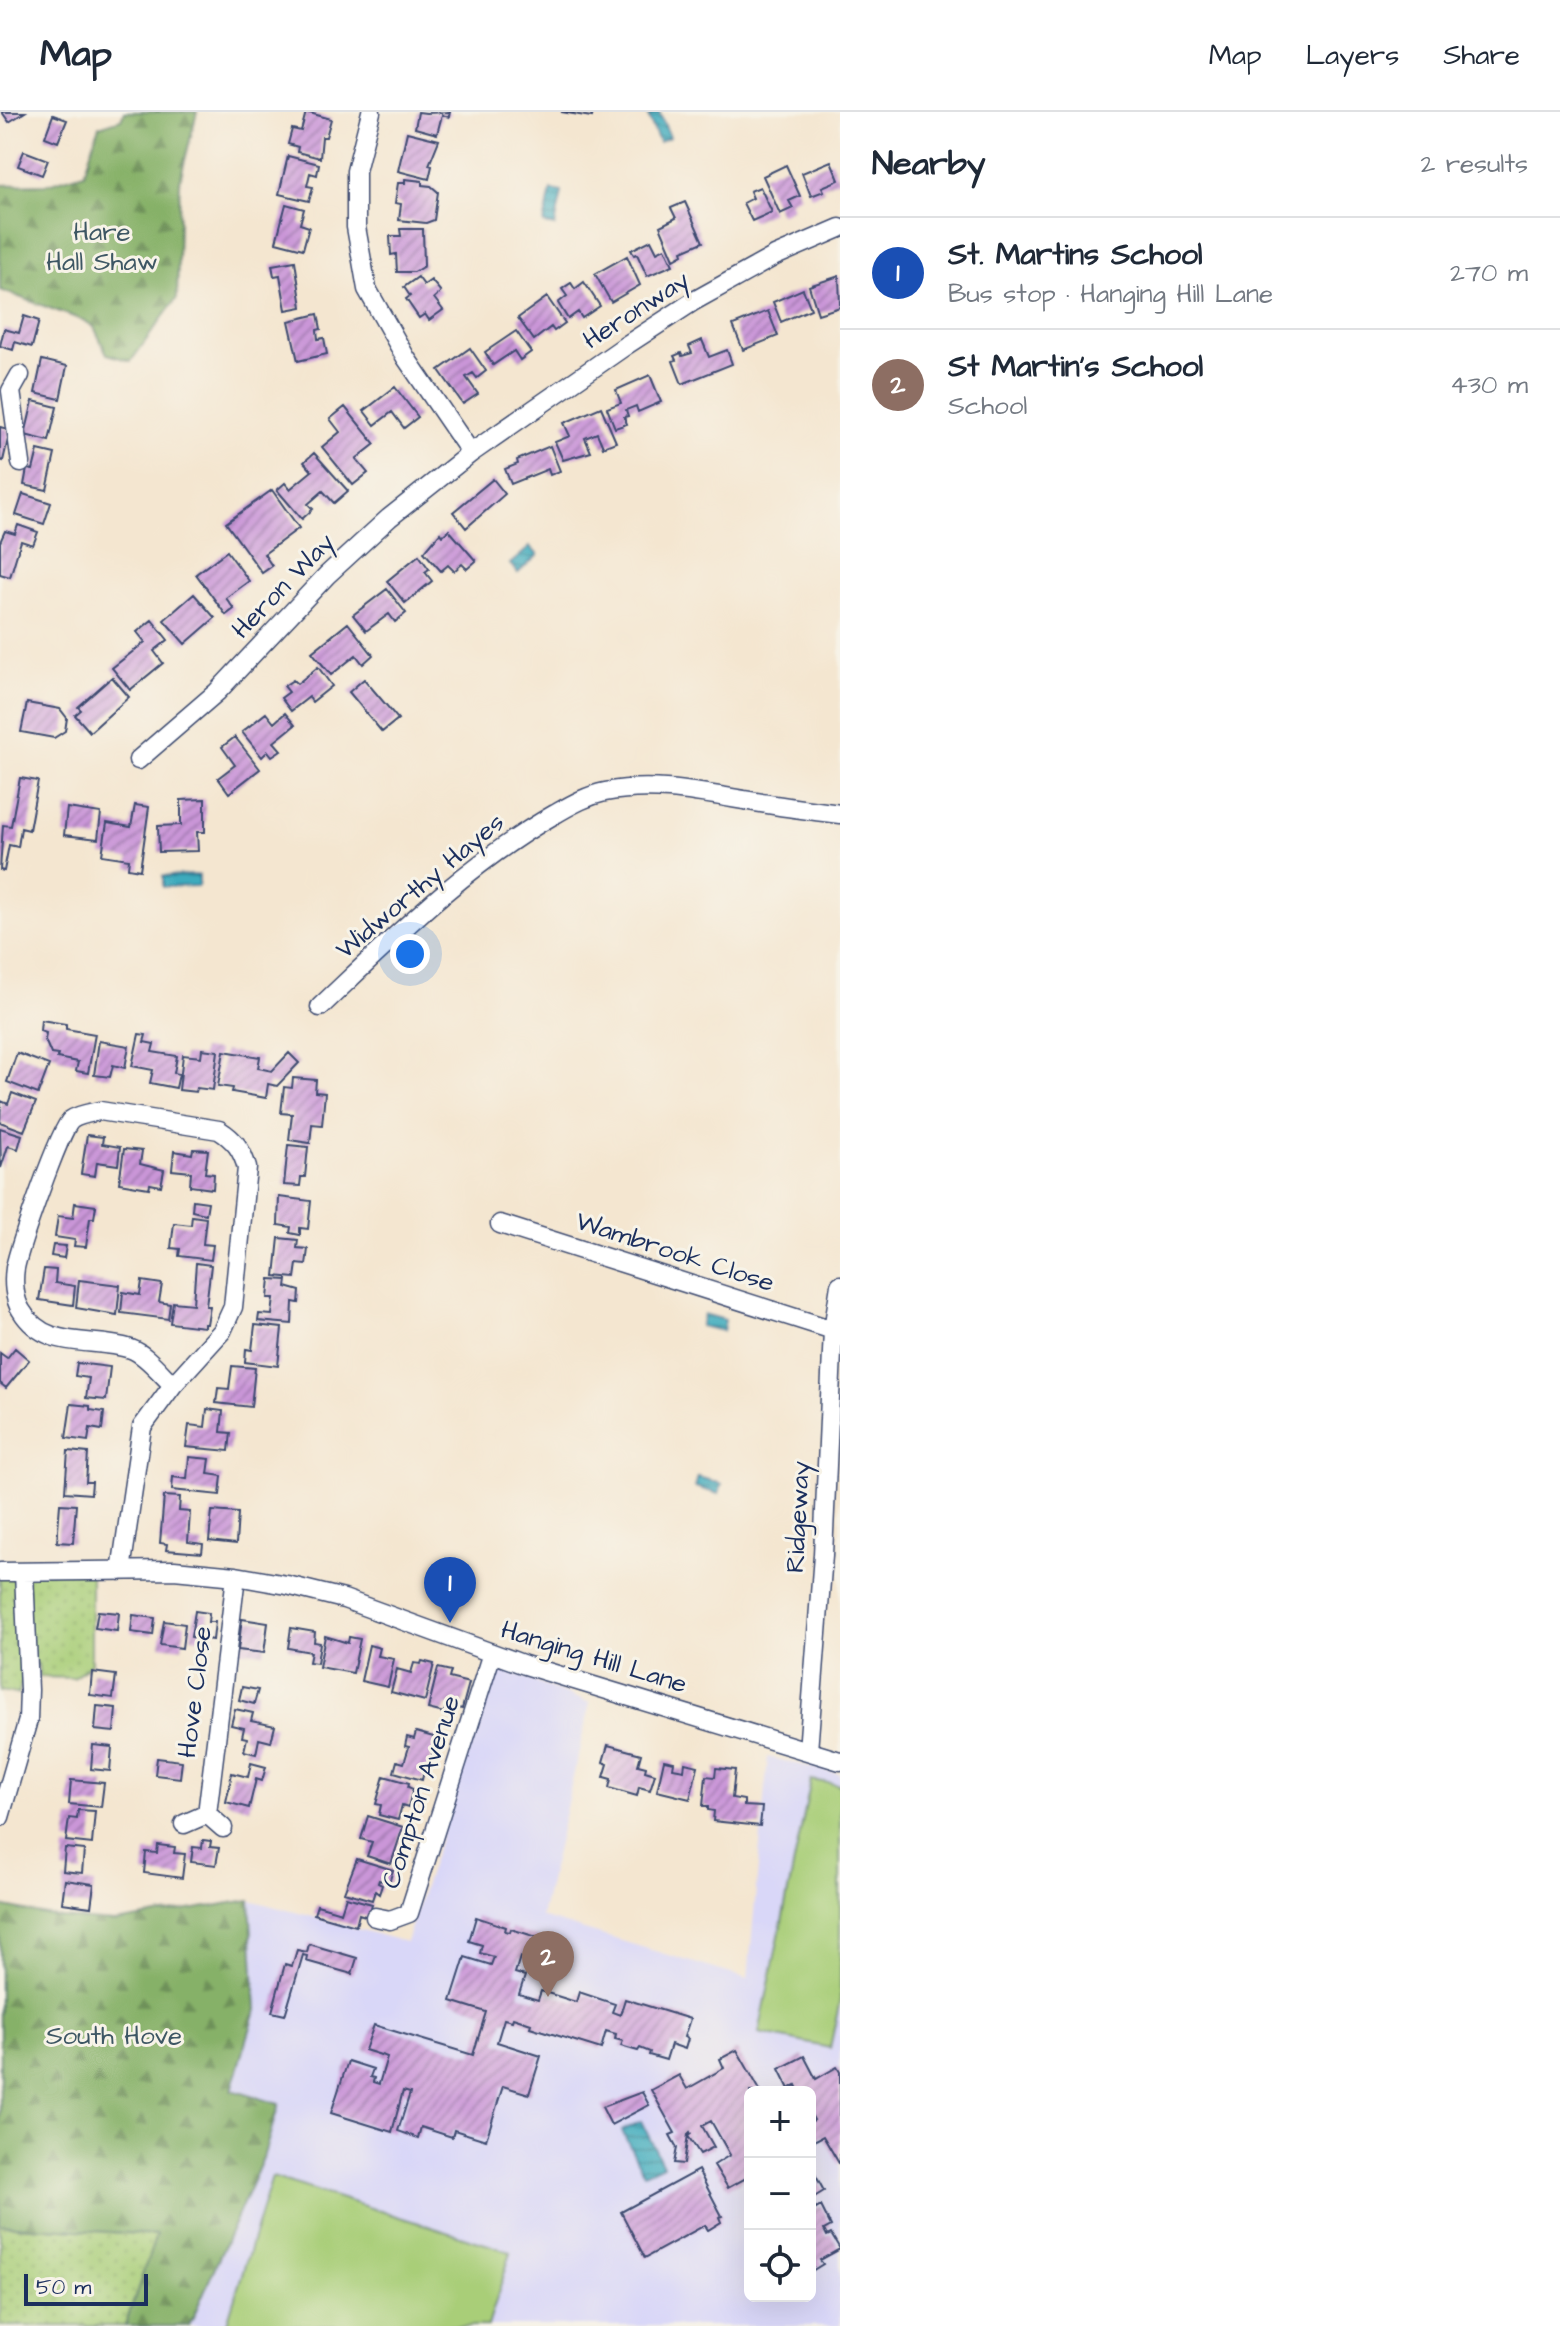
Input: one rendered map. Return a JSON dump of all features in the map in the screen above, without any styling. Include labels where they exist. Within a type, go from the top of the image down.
[{"type":"street","points":[[371,112],[356,171],[356,227],[367,289],[406,358],[471,453]]},
{"type":"street","name":"Heronway","points":[[471,453],[694,301],[775,256],[840,228]]},
{"type":"street","points":[[10,385],[21,463]]},
{"type":"street","name":"Heron Way","points":[[138,760],[217,692],[347,556],[471,453]]},
{"type":"street","name":"Widworthy Hayes","points":[[320,1007],[463,878],[520,834],[586,797],[648,788],[687,790],[840,814]]},
{"type":"street","points":[[121,1571],[142,1427],[173,1385],[222,1331],[233,1307],[247,1168],[234,1139],[219,1130],[100,1111],[83,1114],[71,1121],[58,1141],[15,1267],[15,1291],[20,1309],[37,1329],[60,1340],[135,1350],[173,1385]]},
{"type":"street","name":"Wambrook Close","points":[[500,1224],[833,1330]]},
{"type":"street","name":"Ridgeway","points":[[808,1751],[823,1555],[833,1330],[839,1297]]},
{"type":"street","name":"Hanging Hill Lane","points":[[0,1572],[174,1570],[287,1585],[344,1599],[492,1653],[840,1761]]},
{"type":"street","points":[[0,1817],[28,1720],[24,1572]]},
{"type":"street","name":"Hove Close","points":[[207,1814],[236,1576]]},
{"type":"street","name":"Compton Avenue","points":[[375,1917],[390,1920],[409,1913],[492,1653]]},
{"type":"street","points":[[184,1824],[207,1814],[223,1828]]},
{"type":"shaded area","points":[[496,1667],[590,1703],[541,1917],[748,1979],[768,1757],[840,1774],[840,2326],[189,2326],[263,2158],[278,2104],[232,2090],[256,2010],[250,1900],[406,1942]]},
{"type":"green space","name":"Hare Hall Shaw","points":[[124,112],[197,112],[180,180],[177,298],[131,361],[107,354],[94,327],[85,321],[0,290],[0,185],[48,184],[84,173],[99,126],[121,119]]},
{"type":"green space","points":[[0,1572],[91,1572],[91,1663],[74,1678],[39,1677],[38,1664],[28,1667],[18,1694],[0,1691]]},
{"type":"green space","points":[[811,1780],[840,1785],[840,2000],[830,2048],[759,2033]]},
{"type":"green space","name":"South Hove","points":[[250,1900],[256,2010],[232,2090],[279,2104],[263,2158],[189,2326],[125,2326],[156,2235],[0,2225],[0,1906],[61,1918],[115,1922]]},
{"type":"green space","points":[[272,2177],[511,2252],[488,2326],[226,2326]]},
{"type":"green space","points":[[0,2225],[157,2235],[125,2326],[0,2326]]},
{"type":"water","points":[[659,112],[670,137],[659,142],[648,116]]},
{"type":"water","points":[[551,190],[562,192],[555,226],[544,224]]},
{"type":"water","points":[[530,547],[538,555],[518,573],[510,564]]},
{"type":"water","points":[[199,875],[199,886],[163,887],[163,876]]},
{"type":"water","points":[[704,1314],[725,1320],[723,1331],[700,1326]]},
{"type":"water","points":[[698,1477],[722,1484],[719,1494],[695,1487]]},
{"type":"water","points":[[641,2121],[663,2165],[644,2174],[622,2131]]},
{"type":"building","points":[[2,112],[25,112],[9,122]]},
{"type":"building","points":[[306,112],[331,119],[326,137],[322,137],[320,158],[297,152],[298,147],[288,144],[292,129],[301,131]]},
{"type":"building","points":[[418,112],[450,112],[449,117],[442,115],[437,134],[415,128]]},
{"type":"building","points":[[561,112],[593,112],[592,117]]},
{"type":"building","points":[[53,115],[67,120],[58,142],[45,137]]},
{"type":"building","points":[[407,132],[439,140],[429,165],[432,166],[429,179],[398,171]]},
{"type":"building","points":[[24,151],[48,160],[42,175],[18,166]]},
{"type":"building","points":[[288,156],[319,164],[317,175],[310,173],[307,186],[313,187],[309,201],[279,194]]},
{"type":"building","points":[[831,161],[839,180],[811,196],[802,173]]},
{"type":"building","points":[[786,165],[800,196],[789,201],[793,208],[780,214],[763,176]]},
{"type":"building","points":[[405,179],[422,181],[422,185],[431,186],[438,192],[434,220],[426,223],[399,220],[401,204],[395,203],[398,183],[405,183]]},
{"type":"building","points":[[760,187],[772,212],[752,221],[743,203],[753,198],[750,191]]},
{"type":"building","points":[[685,202],[703,242],[682,251],[683,254],[674,259],[660,226],[676,218],[671,208]]},
{"type":"building","points":[[286,204],[304,209],[300,224],[309,227],[303,249],[276,242]]},
{"type":"building","points":[[400,229],[423,229],[424,266],[414,272],[397,272],[396,254],[391,255],[390,236],[401,236]]},
{"type":"building","points":[[651,240],[657,252],[665,248],[673,265],[647,276],[637,254],[634,255],[631,250]]},
{"type":"building","points":[[627,256],[640,285],[611,302],[595,274]]},
{"type":"building","points":[[295,261],[302,307],[286,310],[280,275],[274,276],[272,265]]},
{"type":"building","points":[[839,276],[840,307],[818,314],[809,286]]},
{"type":"building","points":[[418,277],[424,285],[431,280],[441,292],[434,298],[443,310],[429,320],[425,314],[419,318],[406,299],[410,296],[404,287]]},
{"type":"building","points":[[584,282],[600,306],[582,318],[578,312],[568,319],[558,303],[567,296],[562,289],[571,283],[575,289]]},
{"type":"building","points":[[803,289],[811,309],[781,322],[773,302]]},
{"type":"building","points":[[547,297],[565,323],[554,331],[551,327],[534,340],[518,318]]},
{"type":"building","points":[[768,311],[778,336],[743,350],[733,325]]},
{"type":"building","points":[[318,314],[321,329],[317,330],[318,339],[324,338],[327,354],[298,361],[289,321]]},
{"type":"building","points":[[24,316],[39,321],[32,347],[15,342],[13,350],[0,346],[4,329],[19,333]]},
{"type":"building","points":[[516,331],[531,352],[520,360],[514,351],[493,365],[485,352]]},
{"type":"building","points":[[702,340],[709,357],[727,350],[732,364],[682,384],[674,356],[692,353],[689,346]]},
{"type":"building","points":[[470,348],[486,371],[477,378],[473,373],[466,377],[478,394],[463,404],[439,370]]},
{"type":"building","points":[[42,360],[67,366],[60,399],[35,393]]},
{"type":"building","points":[[650,375],[661,402],[638,412],[636,406],[626,410],[628,416],[624,417],[627,424],[615,428],[607,408],[621,403],[616,390]]},
{"type":"building","points":[[395,387],[418,417],[404,428],[392,412],[375,425],[364,411]]},
{"type":"building","points":[[33,401],[57,407],[49,441],[25,435]]},
{"type":"building","points":[[345,407],[375,444],[356,459],[368,473],[353,485],[322,447],[340,432],[330,419]]},
{"type":"building","points":[[601,407],[616,442],[603,447],[597,433],[585,438],[591,452],[563,460],[555,442],[570,436],[564,423]]},
{"type":"building","points":[[0,427],[8,429],[9,435],[3,461],[0,460]]},
{"type":"building","points":[[550,446],[560,471],[550,475],[548,469],[511,484],[505,469],[518,464],[517,460]]},
{"type":"building","points":[[38,450],[55,454],[47,490],[24,485],[27,469],[33,470]]},
{"type":"building","points":[[314,453],[348,491],[334,503],[323,491],[308,504],[313,509],[302,519],[277,490],[285,483],[290,489],[312,471],[304,462]]},
{"type":"building","points":[[493,479],[505,494],[466,528],[453,512]]},
{"type":"building","points":[[272,490],[299,528],[264,554],[272,566],[262,573],[226,523]]},
{"type":"building","points":[[23,494],[51,503],[44,524],[16,515]]},
{"type":"building","points":[[18,525],[38,532],[33,545],[21,541],[10,577],[0,574],[0,542],[5,531],[15,534]]},
{"type":"building","points":[[449,530],[476,561],[467,569],[462,564],[454,571],[448,565],[441,571],[424,552],[440,533],[442,536]]},
{"type":"building","points":[[227,551],[249,581],[226,598],[234,609],[226,615],[196,574]]},
{"type":"building","points":[[419,555],[429,569],[425,572],[432,581],[405,603],[387,581]]},
{"type":"building","points":[[387,589],[406,613],[395,622],[389,614],[366,631],[353,615]]},
{"type":"building","points":[[194,594],[215,618],[185,644],[164,620]]},
{"type":"building","points":[[152,620],[168,640],[154,651],[163,663],[130,690],[112,668],[145,642],[137,632]]},
{"type":"building","points":[[348,623],[373,655],[363,664],[356,655],[331,675],[312,652]]},
{"type":"building","points":[[318,667],[332,686],[312,702],[309,697],[291,711],[281,698],[289,692],[284,686],[293,680],[297,684]]},
{"type":"building","points":[[112,677],[129,697],[90,732],[75,715],[81,710],[78,707]]},
{"type":"building","points":[[364,679],[398,719],[382,732],[349,692]]},
{"type":"building","points":[[27,703],[60,709],[67,718],[65,731],[54,738],[21,732]]},
{"type":"building","points":[[266,713],[274,723],[285,713],[295,725],[274,742],[281,750],[272,756],[268,751],[262,757],[242,732]]},
{"type":"building","points":[[235,737],[260,769],[229,793],[218,778],[235,765],[222,747]]},
{"type":"building","points":[[20,778],[38,781],[29,830],[21,828],[18,847],[9,845],[4,871],[0,870],[3,825],[11,826]]},
{"type":"building","points":[[205,799],[205,832],[197,832],[198,851],[159,852],[158,826],[181,825],[181,800]]},
{"type":"building","points":[[135,805],[149,807],[140,870],[128,868],[129,859],[102,855],[107,823],[131,827]]},
{"type":"building","points":[[67,808],[101,813],[98,839],[64,835]]},
{"type":"building","points":[[41,1020],[66,1024],[66,1029],[95,1034],[88,1073],[76,1071],[78,1062],[51,1054],[45,1040],[46,1033],[40,1031]]},
{"type":"building","points":[[139,1034],[146,1035],[144,1042],[154,1044],[152,1052],[177,1056],[174,1073],[179,1074],[176,1088],[150,1083],[153,1070],[132,1066]]},
{"type":"building","points":[[99,1041],[129,1046],[125,1068],[113,1065],[110,1077],[94,1075]]},
{"type":"building","points":[[202,1049],[218,1051],[213,1090],[179,1090],[183,1055],[201,1057]]},
{"type":"building","points":[[224,1051],[260,1057],[258,1068],[272,1071],[289,1053],[299,1063],[277,1086],[268,1084],[266,1098],[232,1092],[233,1088],[218,1086]]},
{"type":"building","points":[[17,1053],[49,1065],[38,1094],[7,1082]]},
{"type":"building","points":[[293,1078],[316,1080],[315,1092],[325,1093],[322,1125],[312,1124],[310,1143],[289,1140],[292,1114],[281,1113],[284,1087],[292,1088]]},
{"type":"building","points":[[12,1093],[36,1102],[24,1131],[0,1122],[1,1101],[8,1104]]},
{"type":"building","points":[[0,1128],[22,1135],[18,1149],[8,1146],[1,1168]]},
{"type":"building","points":[[87,1135],[103,1137],[102,1144],[120,1147],[118,1165],[97,1162],[95,1176],[81,1174]]},
{"type":"building","points":[[288,1145],[308,1147],[305,1177],[301,1177],[300,1186],[284,1185]]},
{"type":"building","points":[[124,1149],[142,1151],[140,1164],[164,1170],[161,1186],[150,1184],[149,1188],[119,1183]]},
{"type":"building","points":[[193,1149],[208,1150],[205,1173],[214,1174],[213,1189],[190,1186],[191,1172],[172,1170],[174,1151],[192,1154]]},
{"type":"building","points":[[279,1197],[311,1201],[308,1229],[300,1228],[300,1235],[290,1233],[291,1227],[278,1225]]},
{"type":"building","points":[[193,1200],[208,1202],[206,1214],[192,1211]]},
{"type":"building","points":[[75,1203],[96,1206],[94,1218],[90,1218],[86,1247],[74,1246],[75,1240],[55,1237],[58,1216],[73,1218]]},
{"type":"building","points":[[192,1216],[206,1218],[203,1244],[213,1245],[211,1260],[179,1256],[180,1249],[171,1248],[174,1223],[191,1225]]},
{"type":"building","points":[[279,1238],[298,1240],[297,1248],[308,1249],[306,1265],[297,1264],[295,1278],[275,1276]]},
{"type":"building","points":[[53,1245],[66,1246],[64,1258],[51,1256]]},
{"type":"building","points":[[196,1263],[211,1265],[207,1324],[204,1327],[170,1323],[173,1302],[193,1304]]},
{"type":"building","points":[[44,1269],[56,1270],[55,1283],[75,1286],[73,1305],[39,1300]]},
{"type":"building","points":[[270,1279],[287,1280],[286,1287],[300,1291],[299,1303],[293,1302],[292,1324],[258,1321],[259,1314],[272,1315],[274,1298],[268,1298]]},
{"type":"building","points":[[79,1280],[120,1285],[117,1315],[76,1308]]},
{"type":"building","points":[[142,1281],[162,1284],[159,1302],[170,1304],[168,1319],[121,1313],[123,1292],[140,1295]]},
{"type":"building","points":[[255,1325],[282,1328],[278,1366],[245,1362],[246,1349],[252,1350]]},
{"type":"building","points":[[15,1348],[29,1360],[6,1388],[0,1383],[0,1353],[7,1358]]},
{"type":"building","points":[[77,1363],[110,1367],[106,1400],[86,1398],[89,1378],[75,1376]]},
{"type":"building","points":[[232,1366],[255,1368],[251,1407],[216,1403],[218,1388],[229,1389]]},
{"type":"building","points":[[71,1404],[90,1406],[90,1410],[104,1412],[102,1430],[90,1428],[88,1441],[66,1438]]},
{"type":"building","points":[[207,1409],[223,1411],[221,1432],[231,1433],[229,1451],[186,1447],[189,1425],[205,1427]]},
{"type":"building","points":[[68,1451],[88,1453],[86,1482],[92,1482],[91,1494],[65,1492]]},
{"type":"building","points":[[189,1457],[210,1459],[208,1474],[222,1476],[220,1495],[172,1490],[173,1477],[187,1479]]},
{"type":"building","points":[[164,1496],[180,1497],[179,1511],[190,1512],[188,1542],[203,1544],[202,1553],[166,1550],[167,1544],[160,1543]]},
{"type":"building","points":[[60,1504],[76,1505],[73,1543],[57,1542]]},
{"type":"building","points":[[212,1511],[238,1513],[236,1544],[209,1541]]},
{"type":"building","points":[[98,1611],[119,1613],[117,1631],[95,1628]]},
{"type":"building","points":[[195,1611],[209,1613],[208,1622],[215,1622],[213,1640],[191,1637]]},
{"type":"building","points":[[133,1615],[155,1618],[153,1635],[131,1632]]},
{"type":"building","points":[[242,1619],[268,1623],[264,1653],[238,1650]]},
{"type":"building","points":[[164,1621],[185,1624],[182,1648],[160,1645]]},
{"type":"building","points":[[291,1628],[315,1632],[314,1642],[320,1643],[317,1663],[309,1662],[311,1652],[288,1648]]},
{"type":"building","points":[[325,1636],[348,1643],[349,1637],[360,1639],[353,1673],[319,1667]]},
{"type":"building","points":[[369,1645],[380,1648],[378,1656],[394,1659],[388,1687],[361,1681]]},
{"type":"building","points":[[422,1661],[434,1664],[425,1701],[391,1692],[397,1669],[411,1673],[414,1663],[421,1664]]},
{"type":"building","points":[[438,1668],[451,1671],[449,1678],[469,1683],[462,1709],[446,1705],[444,1713],[428,1709]]},
{"type":"building","points":[[92,1672],[116,1675],[113,1698],[90,1695]]},
{"type":"building","points":[[242,1687],[258,1690],[254,1704],[239,1700]]},
{"type":"building","points":[[97,1706],[116,1708],[114,1732],[95,1730]]},
{"type":"building","points":[[235,1709],[253,1713],[251,1721],[275,1726],[271,1742],[259,1739],[256,1754],[244,1751],[247,1738],[242,1737],[244,1728],[231,1725]]},
{"type":"building","points":[[416,1732],[437,1738],[422,1780],[394,1772],[397,1761],[404,1763],[409,1747],[405,1746],[407,1737],[414,1739]]},
{"type":"building","points":[[93,1745],[112,1747],[110,1771],[91,1769]]},
{"type":"building","points":[[608,1745],[641,1754],[638,1765],[655,1774],[650,1790],[639,1787],[637,1796],[609,1788],[611,1779],[604,1777],[608,1764],[603,1762]]},
{"type":"building","points":[[157,1758],[182,1761],[180,1778],[155,1775]]},
{"type":"building","points":[[664,1760],[674,1762],[673,1768],[684,1770],[685,1763],[698,1766],[690,1799],[657,1791]]},
{"type":"building","points":[[251,1763],[266,1767],[262,1781],[256,1779],[249,1808],[226,1802],[232,1773],[248,1777]]},
{"type":"building","points":[[716,1768],[735,1770],[732,1798],[744,1800],[744,1806],[762,1807],[760,1826],[713,1821],[714,1811],[703,1806],[706,1776],[715,1777]]},
{"type":"building","points":[[384,1776],[409,1783],[408,1787],[413,1789],[408,1807],[402,1805],[398,1820],[379,1815],[381,1805],[376,1804]]},
{"type":"building","points":[[71,1780],[104,1783],[101,1807],[69,1804]]},
{"type":"building","points":[[78,1810],[95,1811],[92,1844],[66,1841],[69,1818],[77,1819]]},
{"type":"building","points":[[368,1816],[403,1827],[391,1864],[367,1856],[372,1842],[361,1839]]},
{"type":"building","points":[[203,1840],[211,1841],[210,1847],[219,1848],[216,1865],[191,1862],[193,1847],[202,1848]]},
{"type":"building","points":[[158,1845],[175,1847],[174,1853],[185,1854],[182,1878],[144,1873],[146,1852],[157,1853]]},
{"type":"building","points":[[65,1848],[84,1850],[82,1873],[63,1871]]},
{"type":"building","points":[[357,1859],[393,1870],[389,1883],[379,1880],[378,1883],[382,1885],[379,1894],[375,1891],[372,1900],[344,1892]]},
{"type":"building","points":[[65,1880],[94,1884],[91,1907],[62,1903]]},
{"type":"building","points":[[346,1897],[372,1904],[368,1917],[359,1914],[356,1926],[314,1914],[317,1905],[341,1912]]},
{"type":"building","points":[[476,1917],[506,1927],[505,1931],[510,1932],[511,1929],[540,1938],[533,1962],[520,1957],[515,1973],[525,1976],[519,1994],[538,2000],[541,1991],[576,2002],[579,1992],[615,2004],[612,2012],[620,2015],[625,1999],[690,2019],[684,2037],[688,2039],[685,2049],[671,2044],[666,2060],[649,2055],[650,2052],[640,2048],[638,2051],[621,2046],[623,2041],[615,2039],[616,2034],[606,2031],[601,2049],[530,2027],[531,2024],[513,2018],[512,2021],[504,2019],[497,2042],[541,2056],[529,2094],[503,2086],[486,2140],[454,2130],[452,2137],[421,2127],[418,2138],[398,2131],[410,2093],[403,2091],[392,2132],[331,2113],[348,2061],[373,2069],[370,2077],[379,2084],[387,2057],[365,2050],[374,2025],[473,2055],[486,2012],[451,2001],[465,1957],[491,1965],[494,1957],[480,1953],[482,1945],[469,1941]]},
{"type":"building","points":[[309,1944],[357,1958],[352,1974],[306,1961],[307,1956],[303,1955],[285,2015],[272,2012],[285,1964],[292,1966],[297,1950],[307,1952]]},
{"type":"building","points":[[737,2050],[758,2086],[744,2086],[744,2179],[728,2188],[714,2165],[730,2155],[711,2121],[702,2126],[714,2147],[700,2154],[688,2136],[690,2132],[688,2134],[684,2164],[674,2163],[677,2148],[670,2135],[675,2133],[651,2090],[679,2075],[687,2089],[724,2068],[720,2059]]},
{"type":"building","points":[[804,2056],[816,2079],[837,2067],[840,2072],[840,2165],[823,2136],[816,2140],[816,2086],[788,2086],[779,2069]]},
{"type":"building","points":[[642,2092],[649,2105],[611,2125],[602,2107]]},
{"type":"building","points":[[698,2170],[722,2216],[719,2217],[721,2222],[708,2230],[705,2225],[645,2258],[621,2212]]},
{"type":"building","points":[[816,2176],[824,2191],[816,2196]]},
{"type":"building","points":[[821,2206],[831,2226],[824,2230],[827,2236],[831,2234],[840,2249],[820,2260],[823,2264],[816,2268],[816,2209]]},
{"type":"place","name":"St. Martins School","points":[[450,1623]]},
{"type":"place","name":"St Martin's School","points":[[548,1997]]}]
